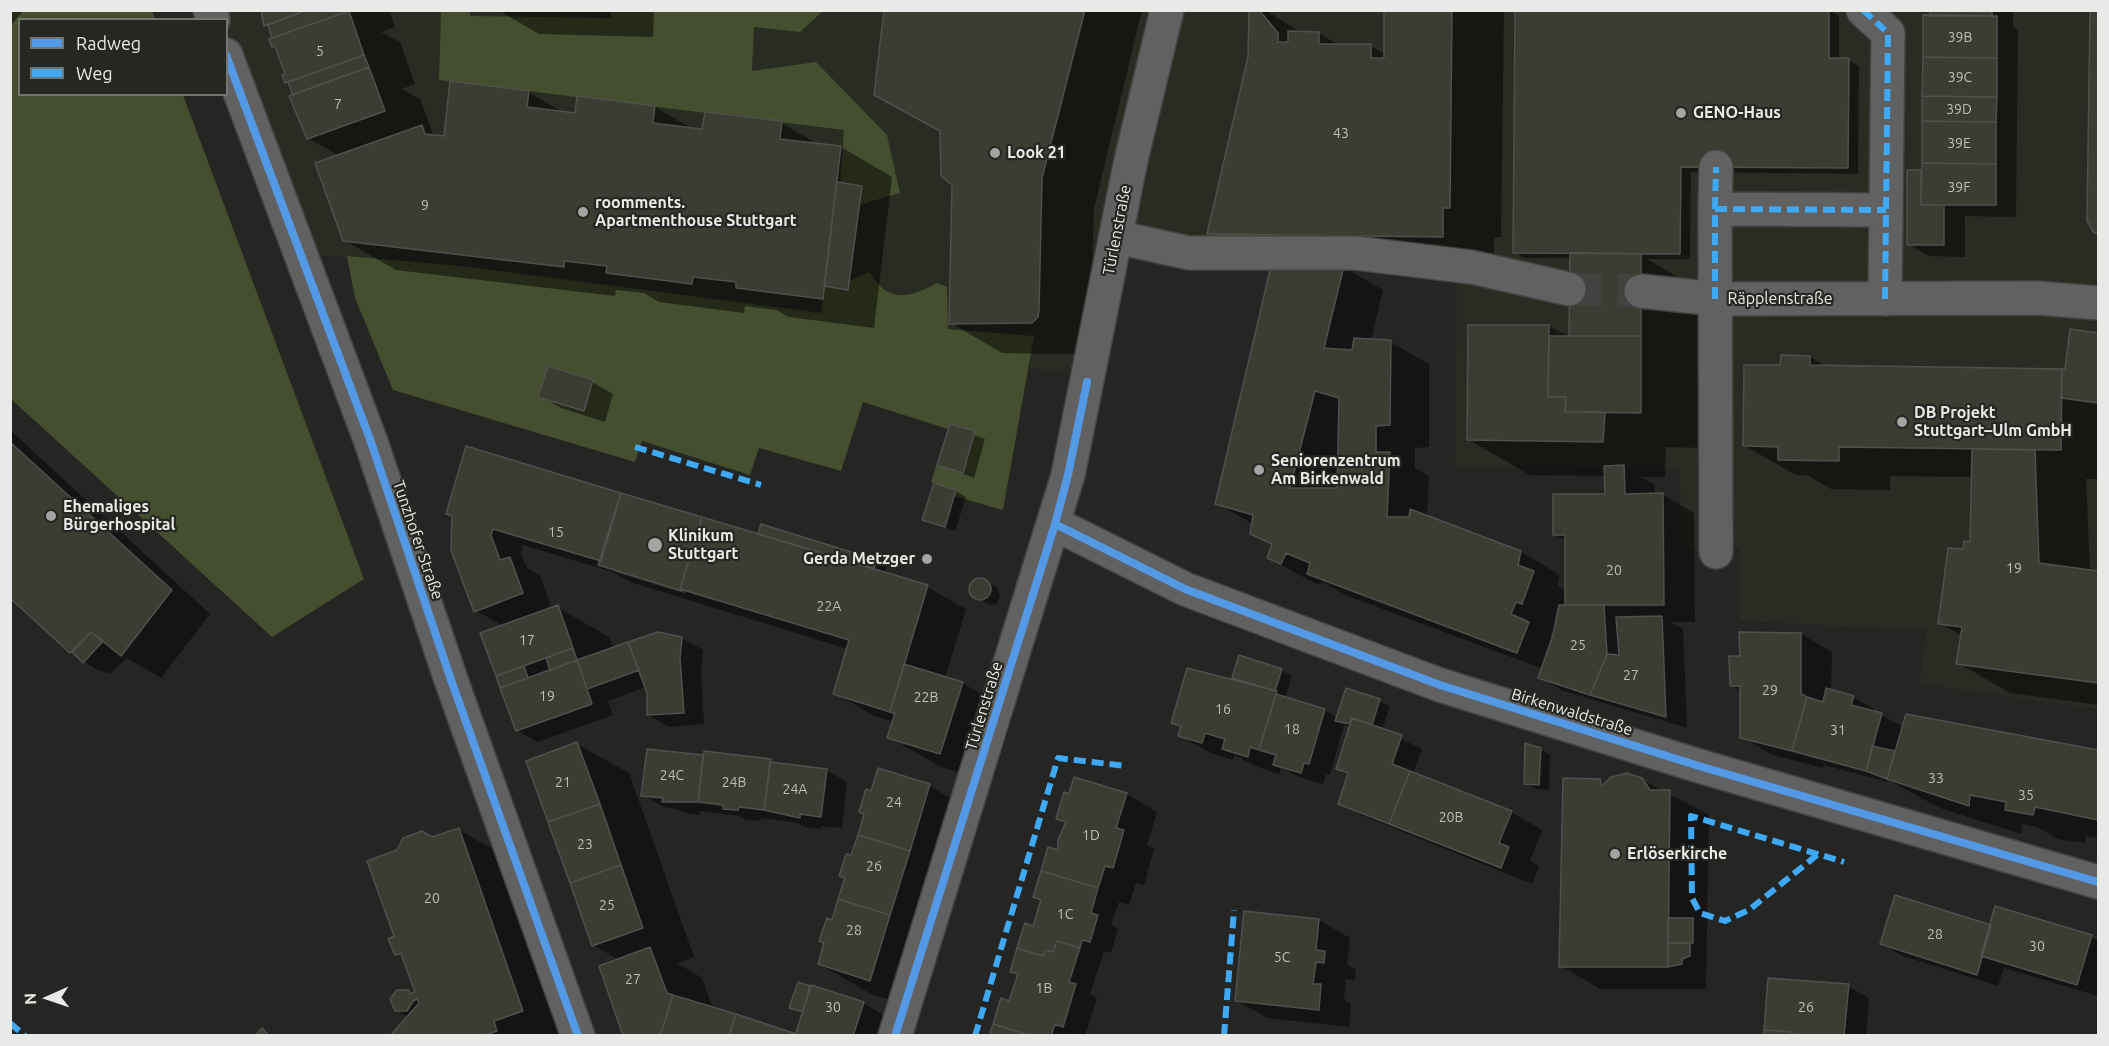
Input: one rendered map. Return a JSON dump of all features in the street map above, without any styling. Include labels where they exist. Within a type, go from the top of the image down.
[{"type":"street","name":"Türlenstraße","points":[[894,1035],[1055,524],[1068,475],[1131,160],[1167,10]]},
{"type":"street","points":[[1863,10],[1888,33],[1885,299]]},
{"type":"street","name":"Tunzhofer Straße","points":[[228,60],[371,442],[450,677],[578,1035]]},
{"type":"street","points":[[1641,291],[1715,299],[1716,167]]},
{"type":"street","points":[[1715,209],[1886,210]]},
{"type":"street","points":[[1116,237],[1190,252],[1355,253],[1471,267],[1569,289]]},
{"type":"street","name":"Räpplenstraße","points":[[1716,552],[1715,299],[2038,298],[2098,303]]},
{"type":"street","name":"Birkenwaldstraße","points":[[1055,524],[1185,589],[1440,685],[1699,766],[2098,882]]},
{"type":"shaded area","points":[[219,11],[2098,11],[2098,709],[1920,684],[1926,630],[1740,621],[1740,548],[1683,550],[1679,469],[1455,467],[1457,256],[1184,242],[1106,229],[1079,374],[1029,368],[1034,336],[947,329],[347,256],[312,257],[228,33],[228,18],[224,18]]},
{"type":"green space","points":[[611,10],[823,11],[800,32],[754,27],[752,71],[816,62],[887,135],[900,193],[859,205],[862,186],[840,183],[844,130],[439,80],[441,11],[470,11],[470,16],[611,18]]},
{"type":"green space","points":[[10,11],[152,11],[155,18],[18,18],[18,96],[183,96],[364,579],[272,637],[11,399]]},
{"type":"green space","points":[[347,256],[461,266],[821,313],[824,286],[848,289],[849,281],[870,272],[884,289],[900,295],[918,292],[937,283],[947,287],[948,329],[1034,336],[1003,510],[954,496],[956,490],[931,482],[948,429],[863,402],[841,471],[759,448],[750,475],[642,441],[635,462],[393,390],[355,298]]},
{"type":"building","points":[[261,10],[307,10],[264,26]]},
{"type":"building","points":[[307,10],[349,11],[272,38],[268,25]]},
{"type":"building","name":"Look 21","points":[[884,10],[1085,10],[1042,178],[1039,310],[1038,317],[1032,323],[949,324],[952,185],[941,176],[940,131],[874,95]]},
{"type":"building","points":[[1249,10],[1259,10],[1278,33],[1278,42],[1288,42],[1288,31],[1319,32],[1319,44],[1371,44],[1371,58],[1384,58],[1384,10],[1452,10],[1450,208],[1443,208],[1443,237],[1207,234],[1248,57]]},
{"type":"building","name":"GENO-Haus","points":[[1515,10],[1829,10],[1829,58],[1849,58],[1848,168],[1681,167],[1680,254],[1513,253]]},
{"type":"building","points":[[1930,10],[1992,10],[1992,16],[1930,16]]},
{"type":"building","points":[[2090,10],[2098,10],[2098,232],[2094,233],[2087,221]]},
{"type":"building","points":[[349,11],[364,55],[285,83],[282,75],[285,74],[275,46],[272,47],[269,39]]},
{"type":"building","points":[[1923,15],[1997,16],[1997,58],[1923,57]]},
{"type":"building","points":[[364,55],[369,67],[293,95],[288,82]]},
{"type":"building","points":[[1923,57],[1997,58],[1997,97],[1922,96]]},
{"type":"building","points":[[369,67],[385,111],[307,139],[289,96]]},
{"type":"building","name":"roomments. Apartmenthouse Stuttgart","points":[[450,81],[529,91],[527,107],[575,113],[577,96],[655,106],[653,123],[702,129],[705,112],[782,121],[780,139],[841,146],[823,299],[736,288],[736,282],[693,277],[692,284],[606,273],[607,266],[564,261],[564,267],[343,241],[315,163],[422,125],[425,134],[444,136]]},
{"type":"building","points":[[1922,96],[1997,97],[1996,122],[1922,121]]},
{"type":"building","points":[[1922,121],[1996,122],[1996,164],[1922,163]]},
{"type":"building","points":[[1922,163],[1996,164],[1996,205],[1921,205]]},
{"type":"building","points":[[1907,170],[1921,170],[1921,205],[1944,205],[1944,245],[1907,245]]},
{"type":"building","points":[[837,182],[862,186],[848,290],[824,286]]},
{"type":"building","points":[[1570,253],[1641,254],[1641,336],[1569,336]]},
{"type":"building","name":"Seniorenzentrum Am Birkenwald","points":[[1271,266],[1344,266],[1324,348],[1352,350],[1354,338],[1391,340],[1390,425],[1376,426],[1376,452],[1390,452],[1387,517],[1409,517],[1410,509],[1521,551],[1518,565],[1534,571],[1522,604],[1516,602],[1511,614],[1529,622],[1517,653],[1307,574],[1310,563],[1286,553],[1281,564],[1267,558],[1272,544],[1250,534],[1253,515],[1215,504]],"holes":[[[1315,391],[1339,398],[1337,488],[1290,488]]]},
{"type":"building","points":[[1468,325],[1549,325],[1548,397],[1566,397],[1565,412],[1605,412],[1603,442],[1467,440]]},
{"type":"building","points":[[2070,329],[2098,333],[2098,403],[2061,398],[2062,369],[2065,369]]},
{"type":"building","points":[[1549,336],[1641,336],[1641,413],[1565,412],[1566,397],[1548,397]]},
{"type":"building","name":"DB Projekt Stuttgart–Ulm GmbH","points":[[1781,355],[1810,356],[1810,365],[2062,369],[2061,450],[1839,447],[1839,461],[1778,460],[1778,447],[1743,446],[1744,365],[1780,365]]},
{"type":"building","points":[[548,366],[593,380],[584,411],[538,397]]},
{"type":"building","points":[[950,424],[975,431],[963,473],[937,465]]},
{"type":"building","name":"Ehemaliges Bürgerhospital","points":[[10,442],[172,590],[121,656],[91,632],[70,653],[10,598]]},
{"type":"building","points":[[466,446],[621,493],[601,561],[493,529],[491,535],[500,560],[510,557],[523,593],[474,612],[451,550],[452,516],[446,514]]},
{"type":"building","points":[[1972,449],[2035,450],[2039,563],[2098,571],[2098,683],[1956,664],[1962,627],[1938,624],[1948,548],[1963,549],[1964,541],[1970,542]]},
{"type":"building","points":[[1624,465],[1625,494],[1663,493],[1664,605],[1565,605],[1565,535],[1553,535],[1553,494],[1605,494],[1604,466]]},
{"type":"building","points":[[934,483],[956,490],[945,527],[922,520]]},
{"type":"building","points":[[621,493],[702,517],[680,589],[682,591],[598,565]]},
{"type":"building","points":[[702,517],[928,585],[890,712],[833,694],[849,640],[680,589]]},
{"type":"building","points":[[761,524],[877,560],[874,569],[758,534]]},
{"type":"building","points":[[980,578],[988,581],[991,589],[988,597],[980,600],[972,597],[969,589],[972,581]]},
{"type":"building","points":[[558,605],[573,648],[496,676],[480,633]]},
{"type":"building","points":[[1559,605],[1604,605],[1607,654],[1590,695],[1538,678],[1553,635]]},
{"type":"building","points":[[1662,616],[1666,717],[1590,695],[1607,654],[1619,655],[1616,617]]},
{"type":"building","points":[[91,632],[103,641],[83,663],[72,652]]},
{"type":"building","points":[[658,632],[682,637],[680,658],[684,713],[647,715],[647,693],[628,642]]},
{"type":"building","points":[[1739,632],[1801,633],[1801,694],[1807,697],[1792,751],[1740,738],[1740,686],[1730,686],[1729,656],[1740,656]]},
{"type":"building","points":[[628,642],[639,670],[587,689],[577,660]]},
{"type":"building","points":[[573,648],[577,660],[550,670],[546,658]]},
{"type":"building","points":[[1239,655],[1282,669],[1275,691],[1232,678]]},
{"type":"building","points":[[577,660],[592,704],[516,731],[500,688]]},
{"type":"building","points":[[904,664],[963,682],[940,754],[887,738],[895,713],[890,712]]},
{"type":"building","points":[[524,666],[528,678],[500,688],[496,676]]},
{"type":"building","points":[[1187,668],[1277,691],[1259,750],[1250,747],[1248,757],[1222,749],[1225,739],[1205,733],[1202,743],[1178,736],[1181,726],[1171,723]]},
{"type":"building","points":[[1346,688],[1380,699],[1372,725],[1352,718],[1350,724],[1335,721]]},
{"type":"building","points":[[1826,688],[1854,696],[1851,705],[1882,713],[1866,771],[1792,751],[1807,697],[1823,702]]},
{"type":"building","points":[[1276,694],[1325,709],[1309,764],[1304,763],[1301,773],[1273,765],[1276,755],[1259,750]]},
{"type":"building","points":[[1906,714],[2098,750],[2098,820],[2035,807],[2033,815],[2005,810],[2006,802],[1970,795],[1969,806],[1887,779]]},
{"type":"building","points":[[1352,718],[1402,735],[1392,764],[1410,771],[1389,824],[1338,804],[1348,773],[1336,769]]},
{"type":"building","points":[[577,742],[600,804],[548,822],[526,761]]},
{"type":"building","points":[[1525,743],[1541,748],[1539,785],[1524,784]]},
{"type":"building","points":[[1872,746],[1895,751],[1887,779],[1866,771]]},
{"type":"building","points":[[647,749],[703,755],[698,802],[662,802],[663,798],[641,796]]},
{"type":"building","points":[[704,751],[771,759],[764,810],[739,807],[738,810],[723,809],[723,805],[698,802]]},
{"type":"building","points":[[770,762],[827,769],[821,817],[800,814],[800,818],[764,810]]},
{"type":"building","points":[[878,768],[930,784],[910,851],[858,835],[864,814],[859,812],[866,789],[871,791]]},
{"type":"building","points":[[1410,771],[1512,811],[1499,843],[1509,847],[1501,868],[1389,824]]},
{"type":"building","name":"Erlöserkirche","points":[[1627,773],[1642,778],[1650,790],[1670,790],[1668,967],[1559,967],[1563,778],[1600,779],[1602,786],[1611,777]]},
{"type":"building","points":[[1074,777],[1127,793],[1116,828],[1124,830],[1113,868],[1105,866],[1098,888],[1041,871],[1048,847],[1058,850],[1058,840],[1066,822],[1056,819],[1064,792],[1069,794]]},
{"type":"building","points":[[600,804],[621,865],[570,883],[548,822]]},
{"type":"building","points":[[459,828],[523,1011],[494,1021],[497,1031],[483,1036],[390,1036],[419,1003],[417,999],[407,1011],[395,1011],[390,999],[397,990],[409,990],[410,994],[415,992],[401,954],[395,955],[388,939],[394,936],[367,861],[397,850],[403,838],[422,831],[432,837]]},
{"type":"building","points":[[858,835],[910,851],[890,915],[838,899],[845,878],[839,876],[846,854],[851,855]]},
{"type":"building","points":[[621,865],[643,928],[592,946],[570,883]]},
{"type":"building","points":[[1041,871],[1098,888],[1091,913],[1098,915],[1090,942],[1082,940],[1080,948],[1057,941],[1053,952],[1045,950],[1043,956],[1017,948],[1025,923],[1033,926],[1041,900],[1033,897]]},
{"type":"building","points":[[1895,895],[1991,925],[1977,975],[1880,944]]},
{"type":"building","points":[[838,899],[890,915],[870,981],[818,964],[824,943],[819,941],[827,918],[832,920]]},
{"type":"building","points":[[1995,906],[2092,935],[2077,985],[1981,956]]},
{"type":"building","points":[[1244,911],[1319,919],[1316,950],[1325,951],[1324,963],[1316,962],[1313,984],[1321,984],[1319,1010],[1235,1001]]},
{"type":"building","points":[[1668,918],[1693,918],[1693,943],[1668,943]]},
{"type":"building","points":[[1057,941],[1080,948],[1069,982],[1076,984],[1063,1027],[1055,1024],[1051,1036],[1031,1036],[993,1024],[1001,998],[1009,1001],[1018,974],[1010,972],[1017,948],[1043,956],[1045,950],[1053,952]]},
{"type":"building","points":[[1668,943],[1690,943],[1690,956],[1682,959],[1682,964],[1668,967]]},
{"type":"building","points":[[650,947],[667,993],[673,995],[660,1036],[623,1036],[599,966]]},
{"type":"building","points":[[1768,978],[1849,984],[1844,1036],[1792,1036],[1792,1032],[1764,1030]]},
{"type":"building","points":[[798,982],[810,986],[803,1012],[789,1008]]},
{"type":"building","points":[[811,985],[864,1002],[853,1036],[795,1036]]},
{"type":"building","points":[[673,995],[736,1014],[729,1036],[660,1036]]},
{"type":"building","points":[[736,1014],[796,1034],[795,1036],[729,1036]]},
{"type":"building","points":[[993,1024],[1031,1036],[989,1036]]},
{"type":"building","points":[[262,1028],[269,1036],[255,1036]]},
{"type":"building","points":[[1764,1030],[1792,1032],[1792,1036],[1763,1036]]},
{"type":"tunnel","points":[[1569,289],[1641,291]]},
{"type":"marked path","points":[[1863,10],[1888,33],[1885,299]]},
{"type":"marked path","points":[[1715,209],[1716,167]]},
{"type":"marked path","points":[[1715,299],[1715,209],[1886,210]]},
{"type":"marked path","points":[[635,447],[761,485]]},
{"type":"marked path","points":[[975,1036],[1058,758],[1126,766]]},
{"type":"marked path","points":[[1817,855],[1749,910],[1725,921],[1700,913],[1692,898],[1691,816],[1844,862]]},
{"type":"marked path","points":[[1224,1036],[1234,910]]},
{"type":"marked path","points":[[10,1023],[25,1036]]},
{"type":"cycle path","points":[[228,60],[371,442],[450,677],[578,1036]]},
{"type":"cycle path","points":[[895,1036],[1055,524],[1068,475],[1087,382]]},
{"type":"cycle path","points":[[1055,524],[1185,589],[1440,685],[1699,766],[2098,882]]},
{"type":"place","name":"GENO-Haus","points":[[1681,113]]},
{"type":"place","name":"Look 21","points":[[995,153]]},
{"type":"place","name":"roomments. Apartmenthouse Stuttgart","points":[[583,212]]},
{"type":"place","name":"DB Projekt Stuttgart–Ulm GmbH","points":[[1902,422]]},
{"type":"place","name":"Seniorenzentrum Am Birkenwald","points":[[1259,470]]},
{"type":"place","name":"Ehemaliges Bürgerhospital","points":[[51,516]]},
{"type":"place","name":"Klinikum Stuttgart","points":[[655,545]]},
{"type":"place","name":"Gerda Metzger","points":[[927,559]]},
{"type":"place","name":"Erlöserkirche","points":[[1615,854]]}]
